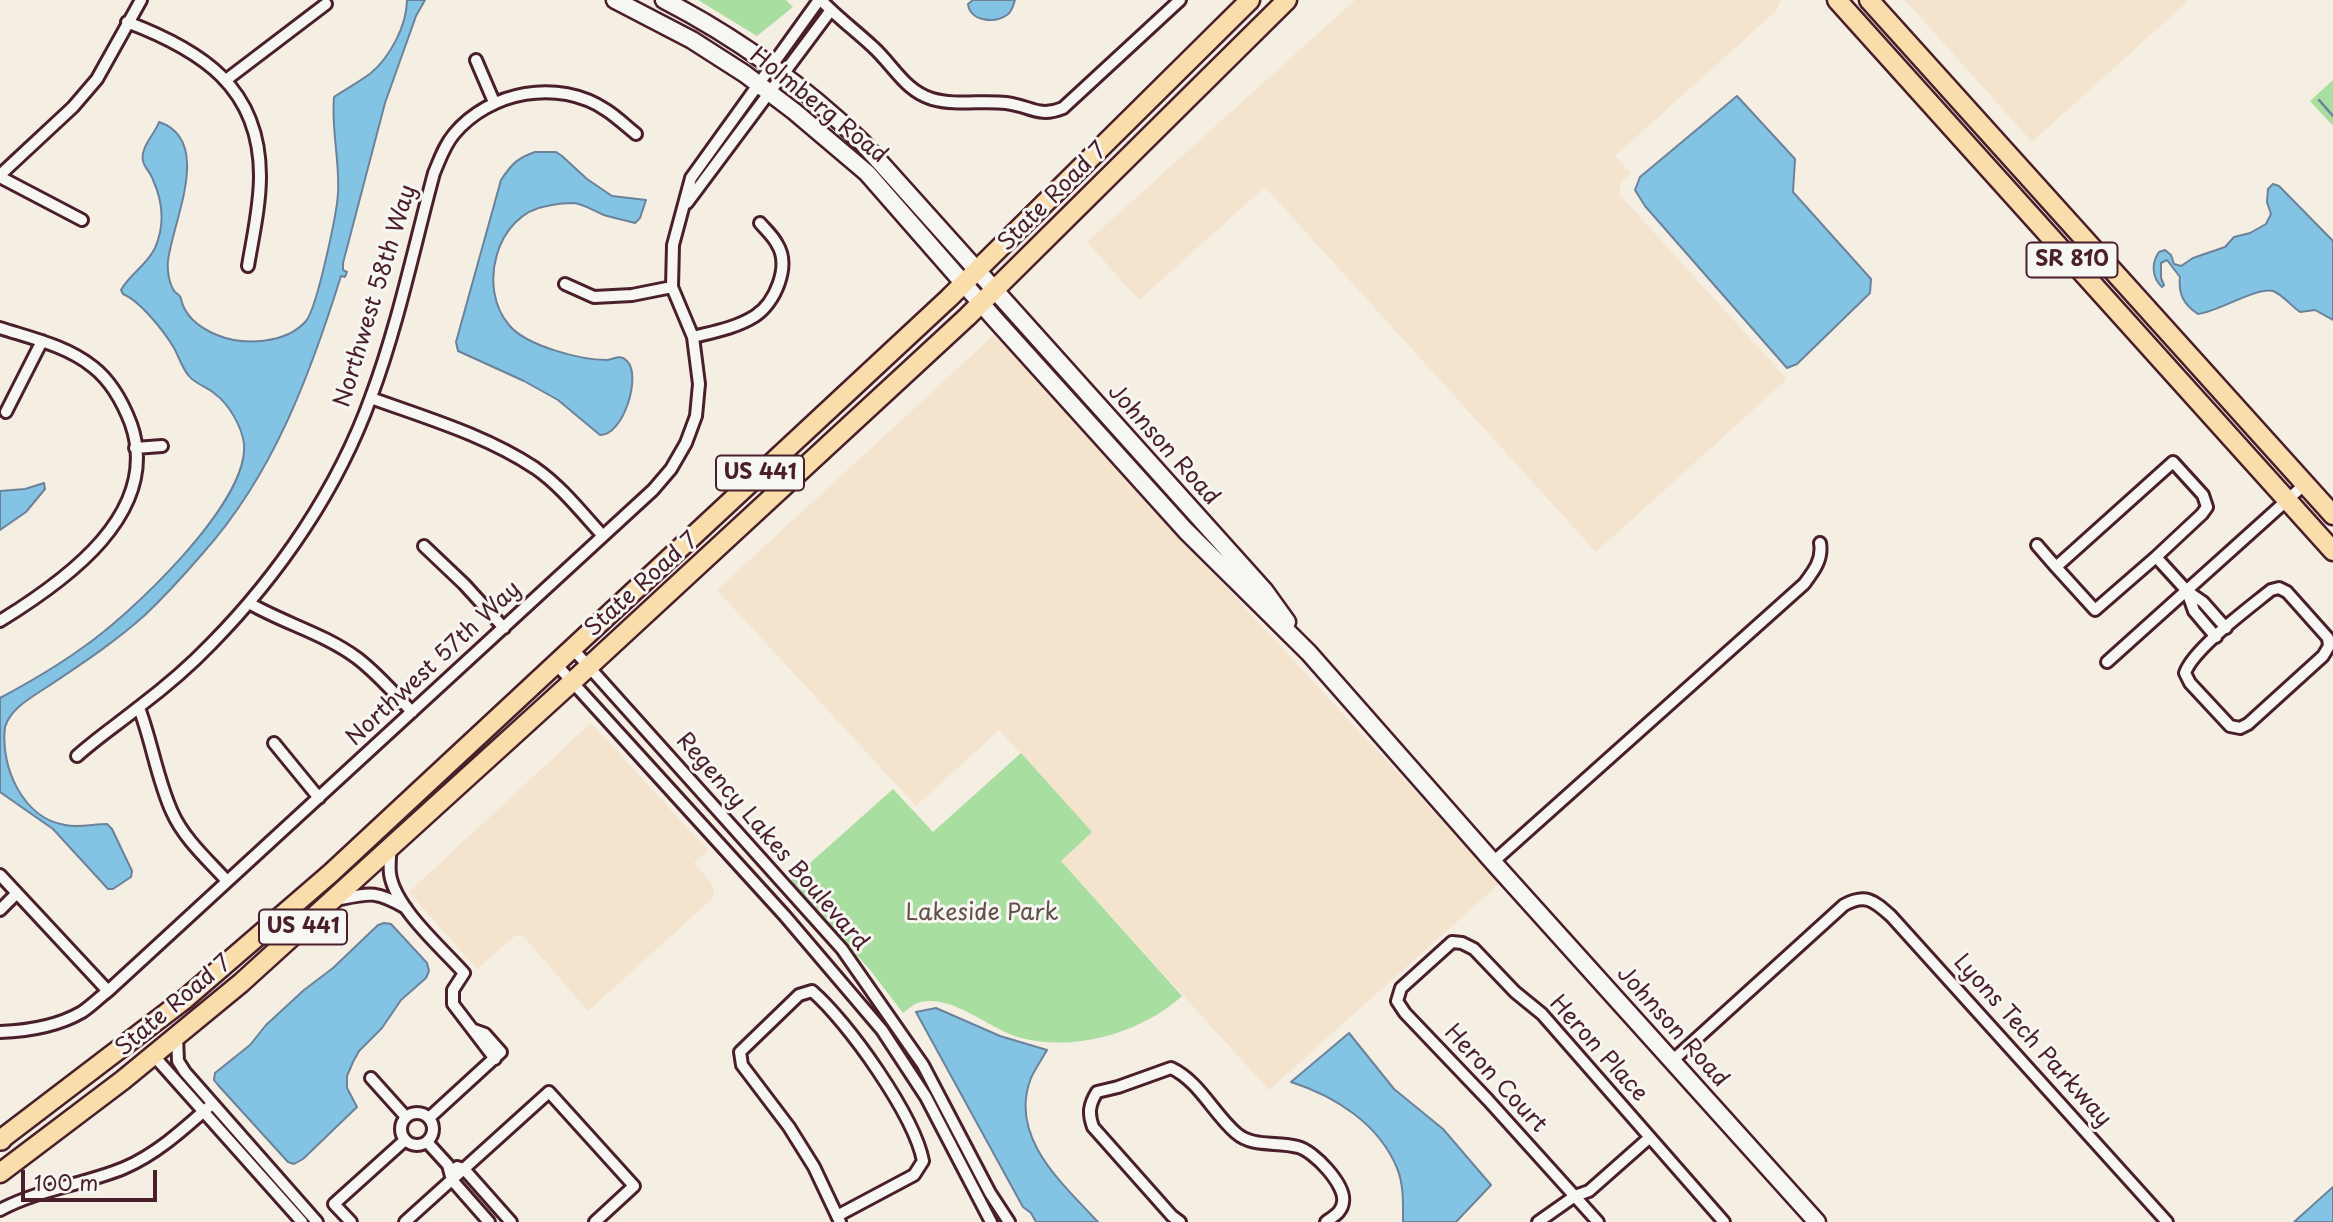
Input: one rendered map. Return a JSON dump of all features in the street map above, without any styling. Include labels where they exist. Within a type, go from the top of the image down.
[{"type":"main road","name":"State Road 7","points":[[0,1140],[185,999],[331,873],[970,277],[1250,0]]},
{"type":"main road","points":[[1261,26],[1270,0]]},
{"type":"main road","name":"State Road 7","points":[[0,1173],[177,1037],[331,902],[589,667],[988,297],[1287,0]]},
{"type":"main road","name":"SR 810","points":[[1836,0],[2333,551]]},
{"type":"main road","name":"SR 810","points":[[1869,2],[2333,515]]},
{"type":"main road","points":[[2049,235],[2095,275],[2107,280],[2123,281]]},
{"type":"main road","points":[[2111,304],[2119,299],[2153,314]]},
{"type":"main road","points":[[154,1056],[167,1023],[185,999]]},
{"type":"street","points":[[82,220],[0,176],[73,107],[97,79],[113,52],[134,0]]},
{"type":"street","points":[[127,22],[141,0]]},
{"type":"street","name":"Holmberg Road","points":[[615,0],[692,40],[764,88],[867,173],[970,277]]},
{"type":"street","name":"Holmberg Road","points":[[664,0],[728,36],[777,70],[836,117],[861,141],[970,277]]},
{"type":"street","points":[[777,70],[820,0],[875,49],[915,92],[952,103],[1010,104],[1049,114],[1063,108],[1180,0]]},
{"type":"street","points":[[226,80],[326,4]]},
{"type":"street","points":[[777,70],[831,10]]},
{"type":"street","points":[[127,22],[184,46],[226,80],[241,103],[252,126],[258,148],[258,200],[248,266]]},
{"type":"street","points":[[475,60],[494,102],[535,92],[558,93],[605,109],[636,134]]},
{"type":"street","name":"Northwest 57th Way","points":[[0,1032],[29,1030],[59,1021],[82,1011],[108,990],[504,628],[653,490],[671,469],[686,443],[696,416],[699,384],[692,337],[672,286],[673,245],[691,178],[777,70]]},
{"type":"street","name":"Northwest 57th Way","points":[[764,88],[777,70]]},
{"type":"street","name":"Northwest 58th Way","points":[[77,756],[139,708],[210,645],[280,564],[313,513],[348,452],[371,398],[443,149],[454,133],[494,102]]},
{"type":"street","points":[[692,337],[735,326],[757,315],[772,299],[781,276],[782,258],[778,244],[760,223]]},
{"type":"street","name":"Johnson Road","points":[[970,277],[1204,548],[1310,653],[1493,862],[1817,1222]]},
{"type":"street","points":[[565,284],[594,297],[632,295],[672,286]]},
{"type":"street","name":"Johnson Road","points":[[988,297],[1264,590],[1310,653]]},
{"type":"street","points":[[0,328],[72,353],[94,367],[112,387],[125,408],[136,453],[134,481],[126,506],[112,529],[88,556],[0,621]]},
{"type":"street","points":[[6,412],[42,341]]},
{"type":"street","points":[[371,398],[473,436],[536,468],[563,491],[603,536]]},
{"type":"street","points":[[136,453],[162,446]]},
{"type":"street","points":[[2037,545],[2056,567],[2095,610],[2202,514],[2207,507],[2203,495],[2173,462],[2056,567]]},
{"type":"street","points":[[2107,662],[2305,484]]},
{"type":"street","points":[[1493,862],[1804,584],[1815,569],[1822,552],[1820,543]]},
{"type":"street","points":[[424,547],[464,584],[504,628]]},
{"type":"street","points":[[1204,548],[1214,550],[1251,586],[1264,590]]},
{"type":"street","points":[[2156,557],[2226,628]]},
{"type":"street","points":[[2279,588],[2287,592],[2328,638],[2329,646],[2323,656],[2248,724],[2240,728],[2230,726],[2190,683],[2185,673],[2188,664],[2226,628],[2270,590],[2279,588]]},
{"type":"street","points":[[2187,590],[2194,611],[2216,637]]},
{"type":"street","points":[[249,603],[272,617],[356,657],[382,679],[412,712]]},
{"type":"street","name":"Regency Lakes Boulevard","points":[[572,648],[842,949],[923,1065],[1006,1218]]},
{"type":"street","name":"Regency Lakes Boulevard","points":[[555,663],[785,916],[882,1030],[926,1097],[991,1222]]},
{"type":"street","points":[[139,708],[173,814],[192,843],[227,881]]},
{"type":"street","points":[[274,743],[319,798]]},
{"type":"street","points":[[391,846],[390,875],[406,908],[464,973],[453,990],[453,1004],[474,1030],[485,1034],[498,1056],[429,1118]]},
{"type":"street","points":[[0,875],[108,990]]},
{"type":"street","points":[[0,910],[17,893]]},
{"type":"street","points":[[331,902],[369,894],[381,895],[406,908]]},
{"type":"street","name":"Lyons Tech Parkway","points":[[1672,1061],[1844,905],[1859,898],[1868,899],[1891,916],[2167,1222]]},
{"type":"street","name":"Heron Place","points":[[1427,962],[1452,942],[1475,949],[1516,992],[1542,1014],[1724,1222]]},
{"type":"street","name":"Heron Court","points":[[1427,962],[1401,988],[1397,1001],[1405,1013],[1598,1222]]},
{"type":"street","points":[[812,991],[824,1002],[874,1066],[899,1104],[920,1146],[923,1161],[914,1175],[838,1219],[814,1167],[789,1127],[742,1065],[740,1052],[799,995],[812,991]]},
{"type":"street","points":[[177,1037],[180,1065],[208,1108],[302,1222]]},
{"type":"street","points":[[154,1056],[317,1222]]},
{"type":"street","points":[[1180,1222],[1093,1127],[1088,1114],[1097,1092],[1171,1068],[1184,1074],[1236,1133],[1249,1141],[1297,1147],[1312,1153],[1343,1190],[1340,1212],[1326,1222]]},
{"type":"street","points":[[371,1079],[406,1117]]},
{"type":"street","points":[[405,1222],[549,1092],[634,1186],[594,1222]]},
{"type":"street","points":[[0,1210],[34,1194],[96,1178],[148,1156],[208,1108]]},
{"type":"street","points":[[420,1113],[429,1118],[433,1128],[431,1138],[418,1146],[405,1140],[401,1131],[406,1117],[420,1113]]},
{"type":"street","points":[[1538,1222],[1575,1196],[1589,1191],[1650,1138]]},
{"type":"street","points":[[351,1222],[334,1204],[405,1140]]},
{"type":"street","points":[[427,1142],[448,1165],[452,1180],[489,1222]]},
{"type":"street","points":[[448,1165],[464,1169],[511,1222]]},
{"type":"street","points":[[991,1222],[1006,1218]]},
{"type":"shaded area","points":[[1355,0],[1781,0],[1776,11],[1615,156],[1631,173],[1621,182],[1619,194],[1787,379],[1596,552],[1265,187],[1139,300],[1087,242]]},
{"type":"shaded area","points":[[1905,0],[2185,0],[2187,2],[2032,142]]},
{"type":"shaded area","points":[[995,334],[1500,883],[1269,1090],[1060,860],[1091,832],[999,730],[916,806],[717,590]]},
{"type":"shaded area","points":[[591,723],[708,850],[694,863],[714,890],[712,899],[588,1011],[524,937],[516,935],[477,969],[409,892]]},
{"type":"green space","points":[[698,0],[786,0],[793,7],[757,36]]},
{"type":"green space","points":[[2333,80],[2333,126],[2310,101]]},
{"type":"green space","name":"Lakeside Park","points":[[1021,753],[1092,832],[1061,861],[1182,996],[1166,1009],[1127,1029],[1085,1041],[1042,1042],[1009,1034],[946,1003],[921,1002],[903,1013],[870,970],[791,880],[893,789],[933,832]]},
{"type":"water","points":[[407,0],[425,0],[416,16],[385,103],[343,263],[343,270],[347,272],[345,277],[341,276],[302,387],[269,457],[228,523],[160,600],[110,644],[23,704],[12,714],[5,727],[6,758],[11,774],[17,788],[37,812],[65,825],[107,824],[112,829],[132,871],[131,877],[113,889],[108,889],[53,829],[0,792],[0,698],[62,662],[128,611],[182,556],[207,526],[227,496],[240,468],[244,444],[241,430],[230,410],[220,398],[189,376],[158,325],[121,290],[152,254],[160,231],[162,214],[159,197],[144,163],[144,151],[159,122],[175,132],[184,146],[186,184],[168,269],[171,285],[190,316],[211,332],[239,341],[264,341],[298,329],[306,321],[316,298],[337,204],[334,97],[371,73],[385,58],[401,30]]},
{"type":"water","points":[[973,0],[1015,0],[1009,14],[989,20],[973,14],[968,4]]},
{"type":"water","points":[[1737,96],[1795,159],[1793,192],[1871,279],[1870,293],[1797,364],[1787,368],[1645,206],[1635,190],[1640,177]]},
{"type":"water","points":[[535,152],[556,152],[612,196],[646,200],[640,218],[635,223],[574,203],[550,205],[529,212],[515,223],[504,237],[497,255],[494,292],[499,310],[517,333],[541,345],[569,354],[607,360],[620,357],[627,361],[632,379],[628,404],[616,426],[608,433],[600,435],[558,400],[524,381],[458,351],[456,342],[501,180],[515,163]]},
{"type":"water","points":[[2273,184],[2279,186],[2333,241],[2333,320],[2315,310],[2300,312],[2273,291],[2257,293],[2198,314],[2183,298],[2180,277],[2167,260],[2161,263],[2162,287],[2155,275],[2154,266],[2159,252],[2165,250],[2171,255],[2174,264],[2181,266],[2193,258],[2225,247],[2234,237],[2250,233],[2266,224],[2271,214],[2267,202],[2268,189]]},
{"type":"water","points":[[44,483],[45,489],[26,512],[0,530],[0,491],[25,489]]},
{"type":"water","points":[[391,924],[427,963],[429,971],[426,978],[401,1000],[382,1028],[359,1051],[353,1062],[347,1076],[347,1088],[357,1107],[303,1159],[294,1164],[288,1162],[218,1085],[214,1080],[215,1073],[250,1045],[266,1025],[304,990],[333,968],[378,925]]},
{"type":"water","points":[[936,1008],[1000,1036],[1047,1050],[1031,1078],[1026,1100],[1027,1120],[1042,1158],[1098,1222],[1036,1222],[1031,1213],[1023,1207],[916,1012]]},
{"type":"water","points":[[1349,1033],[1394,1089],[1443,1129],[1491,1185],[1456,1222],[1403,1222],[1403,1195],[1399,1174],[1379,1138],[1367,1125],[1339,1104],[1291,1082]]},
{"type":"water","points":[[2333,1187],[2333,1222],[2294,1222]]},
{"type":"waterway","points":[[2319,100],[2333,116]]}]
